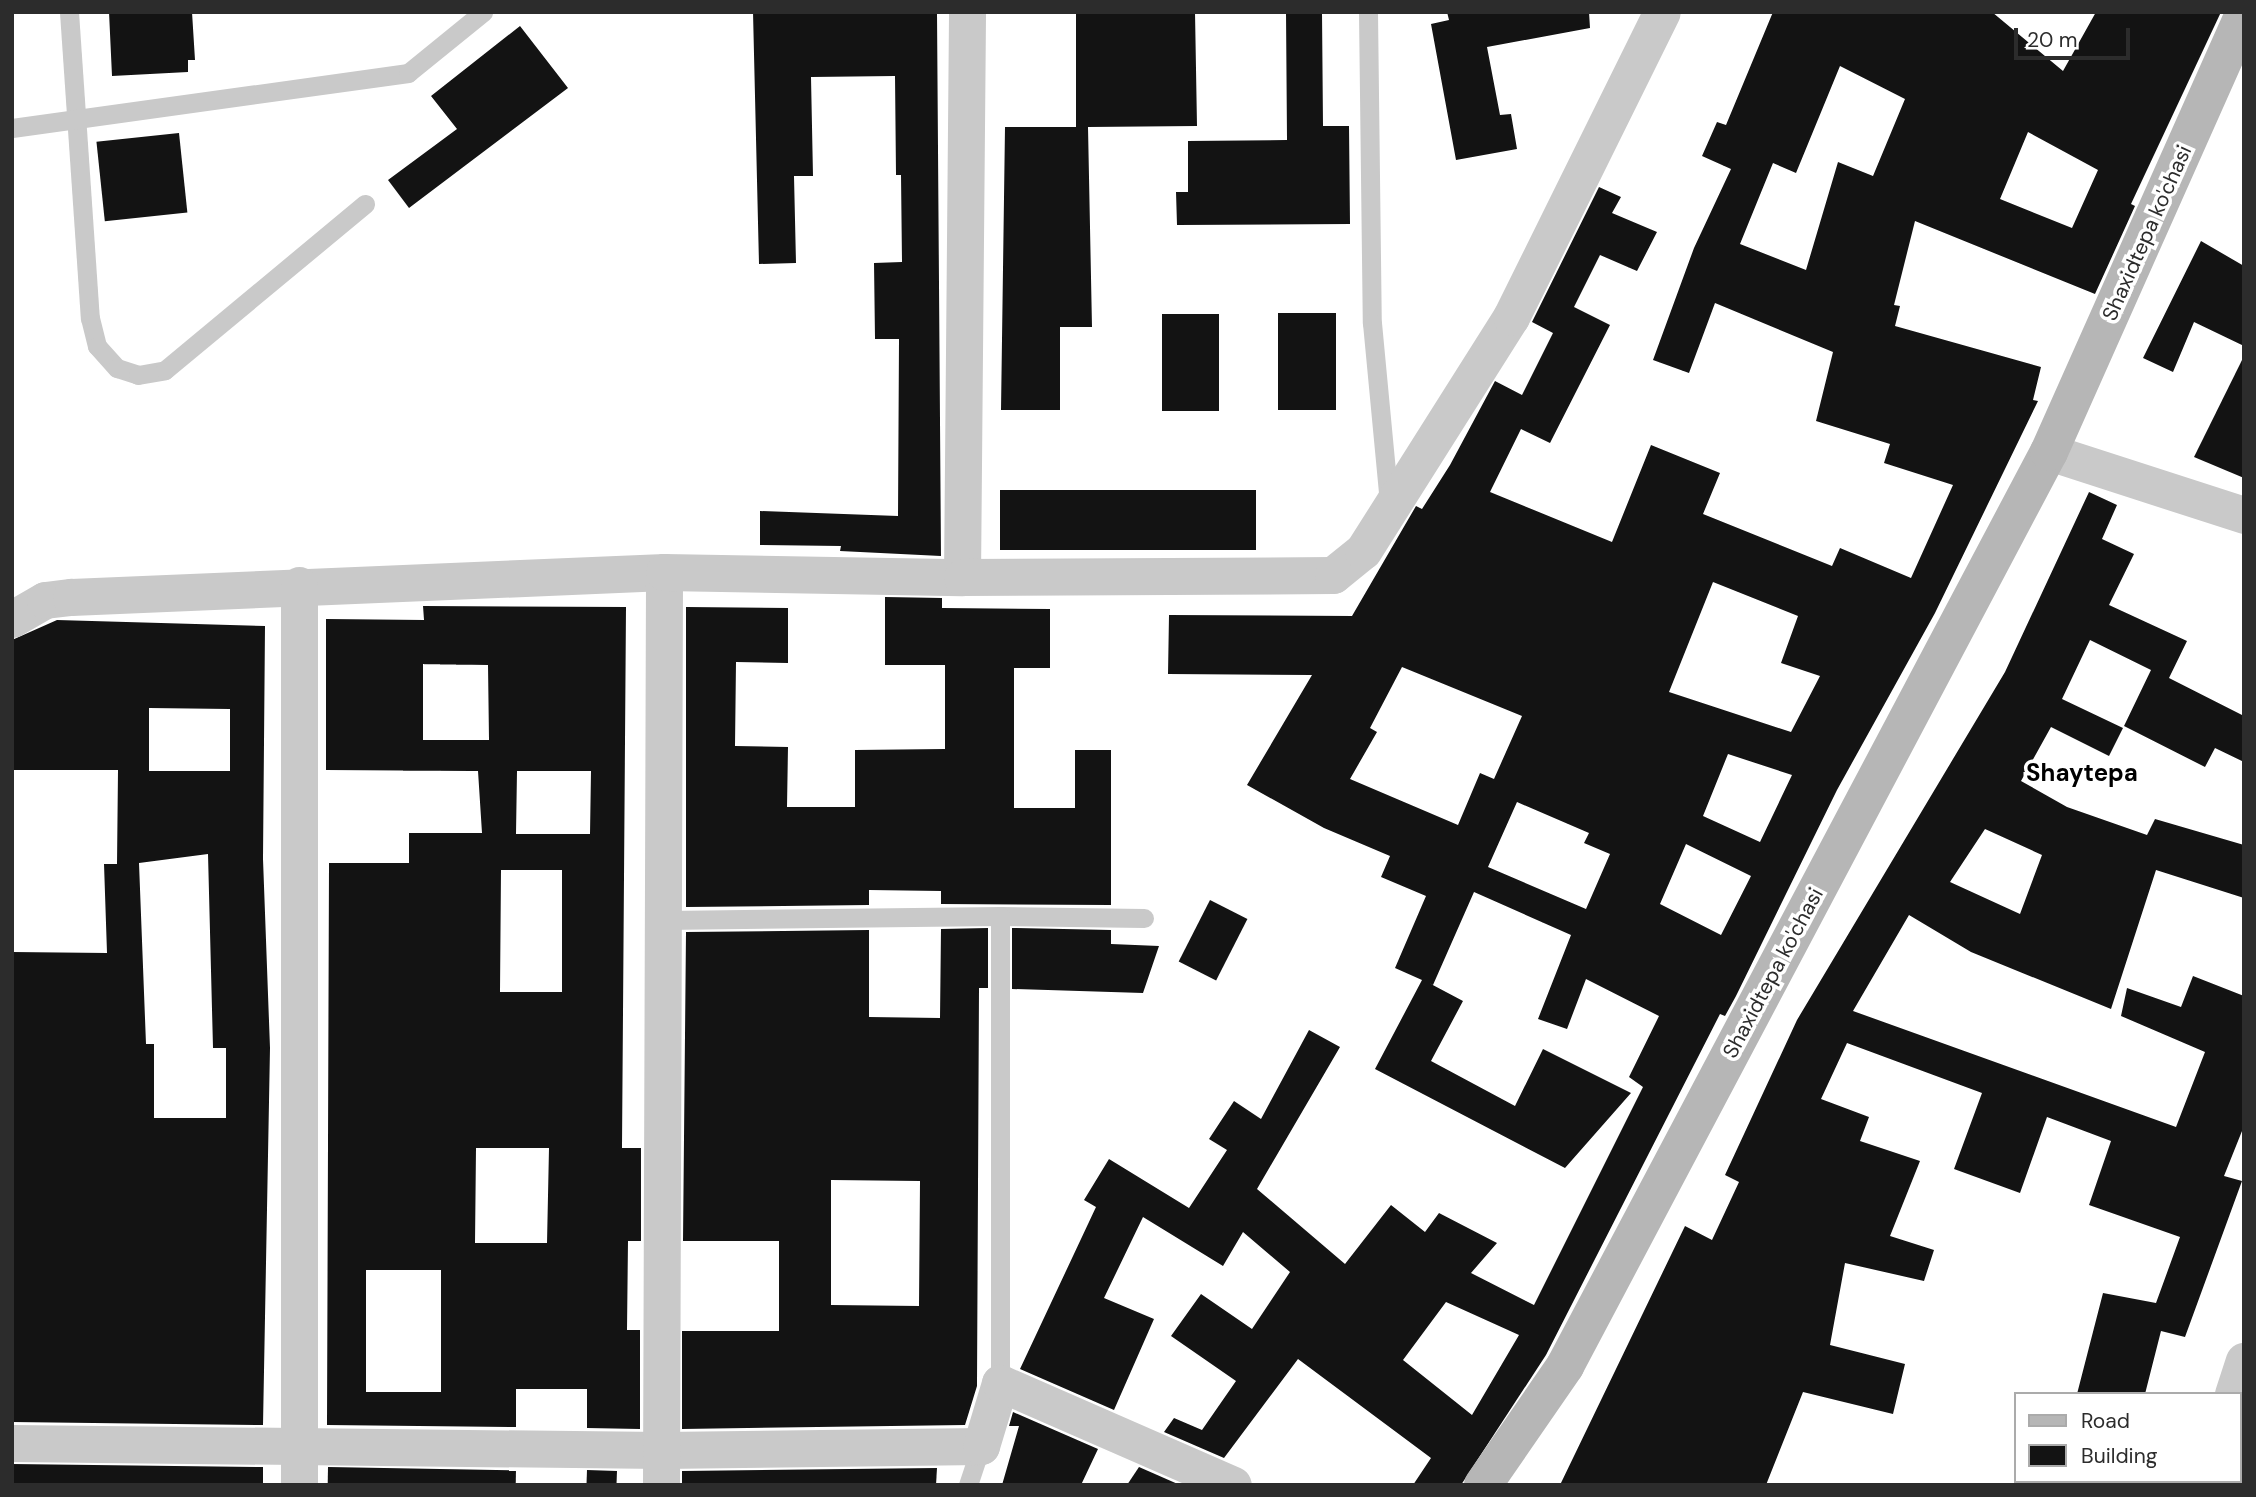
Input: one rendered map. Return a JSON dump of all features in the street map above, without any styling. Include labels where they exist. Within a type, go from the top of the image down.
[{"type":"street","points":[[962,577],[967,12]]},
{"type":"street","points":[[12,619],[45,600],[299,585],[664,572],[962,577],[1333,575],[1363,551],[1389,504],[1511,317],[1662,12]]},
{"type":"street","name":"Shaxidtepa ko'chasi","points":[[1483,1485],[1565,1366],[2049,452],[2244,14]]},
{"type":"street","points":[[2049,452],[2244,515]]},
{"type":"street","points":[[661,1468],[664,572]]},
{"type":"street","points":[[299,585],[299,1485]]},
{"type":"street","points":[[2235,1392],[2244,1361]]},
{"type":"street","points":[[12,1443],[299,1447],[661,1468],[981,1446],[1000,1383],[1233,1485]]},
{"type":"lane","points":[[69,12],[74,119],[97,346],[117,368],[138,375],[165,370],[365,204]]},
{"type":"lane","points":[[12,128],[408,73],[483,12]]},
{"type":"lane","points":[[1368,12],[1372,323],[1389,504]]},
{"type":"lane","points":[[1000,916],[1000,1383]]},
{"type":"lane","points":[[664,920],[1000,916],[1144,918]]},
{"type":"lane","points":[[968,1485],[981,1446]]},
{"type":"building","points":[[109,12],[192,12],[195,60],[188,60],[188,72],[112,76]]},
{"type":"building","points":[[753,12],[937,12],[941,556],[840,551],[841,546],[760,545],[760,511],[898,516],[899,339],[875,339],[874,263],[902,262],[901,175],[896,175],[895,76],[811,77],[813,176],[794,176],[796,263],[759,264]]},
{"type":"building","points":[[1076,12],[1195,12],[1197,126],[1088,127],[1092,327],[1060,327],[1060,410],[1001,410],[1005,127],[1076,127]]},
{"type":"building","points":[[1286,12],[1322,12],[1323,126],[1349,126],[1350,224],[1177,225],[1176,192],[1188,192],[1188,141],[1287,140]]},
{"type":"building","points":[[1447,12],[1589,12],[1590,28],[1487,47],[1500,115],[1511,114],[1517,149],[1456,160],[1431,24],[1449,20]]},
{"type":"building","points":[[1773,12],[1992,12],[2063,71],[2096,12],[2221,12],[2131,204],[2135,206],[2095,294],[1915,221],[1894,305],[1900,306],[1895,326],[2041,367],[2033,400],[2038,401],[1935,613],[1837,790],[1736,996],[1725,1016],[1720,1014],[1546,1355],[1461,1485],[1413,1485],[1431,1458],[1298,1359],[1224,1458],[1164,1432],[1174,1418],[1202,1430],[1236,1381],[1171,1336],[1201,1294],[1252,1329],[1290,1272],[1243,1232],[1223,1266],[1143,1217],[1104,1298],[1154,1319],[1114,1410],[1020,1369],[1096,1207],[1084,1200],[1109,1159],[1189,1208],[1227,1150],[1209,1139],[1234,1101],[1261,1119],[1309,1030],[1340,1047],[1257,1189],[1345,1264],[1391,1205],[1425,1232],[1439,1213],[1497,1243],[1471,1273],[1534,1305],[1643,1087],[1629,1077],[1659,1016],[1586,979],[1567,1029],[1538,1019],[1571,935],[1474,892],[1433,985],[1429,983],[1463,1001],[1431,1061],[1515,1106],[1543,1049],[1631,1093],[1565,1168],[1375,1069],[1422,980],[1395,968],[1426,896],[1381,877],[1390,856],[1324,828],[1247,785],[1312,675],[1168,674],[1169,615],[1352,616],[1416,506],[1422,509],[1450,465],[1495,381],[1522,395],[1553,333],[1532,322],[1599,187],[1621,197],[1612,213],[1657,232],[1637,271],[1600,255],[1574,307],[1610,325],[1550,443],[1521,429],[1490,492],[1612,542],[1651,445],[1720,473],[1703,514],[1832,566],[1840,548],[1911,578],[1953,485],[1884,463],[1890,444],[1816,421],[1833,352],[1715,303],[1689,373],[1653,360],[1694,248],[1731,169],[1702,156],[1717,122],[1726,125]],"holes":[[[1840,66],[1905,99],[1873,176],[1838,162],[1806,270],[1740,244],[1773,163],[1796,173]],[[2028,132],[2098,170],[2072,228],[2000,199]],[[1713,582],[1798,616],[1781,663],[1820,676],[1791,732],[1669,692]],[[1402,667],[1522,716],[1494,779],[1480,773],[1458,825],[1350,779],[1377,732],[1370,728]],[[1728,754],[1792,775],[1760,842],[1703,816]],[[1517,802],[1589,833],[1584,843],[1610,854],[1586,909],[1488,867]],[[1686,844],[1751,876],[1721,935],[1660,904]],[[1446,1302],[1519,1335],[1472,1415],[1403,1360]]]},
{"type":"building","points":[[520,26],[568,88],[409,208],[388,180],[457,129],[431,96]]},
{"type":"building","points":[[179,133],[187,213],[105,221],[96,142]]},
{"type":"building","points":[[2201,241],[2244,266],[2244,346],[2194,322],[2173,372],[2143,358]]},
{"type":"building","points":[[1278,313],[1336,313],[1336,410],[1278,410]]},
{"type":"building","points":[[1162,314],[1219,314],[1219,411],[1162,411]]},
{"type":"building","points":[[2244,356],[2244,478],[2194,457]]},
{"type":"building","points":[[1000,490],[1256,490],[1256,550],[1000,550]]},
{"type":"building","points":[[2089,492],[2117,505],[2102,539],[2134,554],[2109,605],[2187,641],[2169,678],[2244,716],[2244,762],[2215,748],[2205,767],[2124,726],[2151,670],[2090,640],[2062,699],[2123,728],[2109,756],[2051,727],[2021,781],[2067,807],[2147,835],[2155,819],[2244,845],[2244,898],[2156,870],[2111,1009],[1971,952],[1909,915],[1853,1011],[2176,1127],[2205,1052],[2121,1016],[2127,988],[2181,1007],[2193,976],[2244,996],[2244,1126],[2224,1176],[2242,1181],[2185,1337],[2161,1331],[2146,1392],[2078,1392],[2103,1293],[2156,1303],[2180,1237],[2089,1205],[2111,1141],[2047,1117],[2020,1193],[1954,1169],[1982,1093],[1847,1043],[1821,1099],[1869,1117],[1860,1141],[1920,1161],[1890,1236],[1934,1250],[1924,1281],[1845,1263],[1830,1345],[1905,1364],[1893,1414],[1803,1392],[1766,1485],[1560,1485],[1685,1226],[1712,1240],[1739,1182],[1725,1175],[1797,1020],[2005,672]],"holes":[[[1985,829],[2042,855],[2020,914],[1950,882]]]},
{"type":"building","points":[[885,597],[942,598],[942,608],[1050,609],[1050,668],[1014,668],[1014,808],[1075,808],[1075,750],[1111,750],[1111,905],[941,904],[941,891],[869,890],[869,905],[686,907],[686,607],[788,608],[788,663],[736,662],[735,746],[788,747],[787,807],[855,807],[855,750],[945,749],[945,665],[885,665]]},
{"type":"building","points":[[423,606],[626,607],[622,1148],[641,1148],[641,1241],[628,1241],[627,1330],[640,1330],[640,1429],[587,1428],[587,1389],[516,1389],[516,1427],[327,1425],[329,863],[409,863],[409,833],[482,833],[478,771],[326,770],[326,619],[424,620]],"holes":[[[423,664],[488,665],[489,740],[423,740]],[[517,771],[591,771],[590,834],[516,834]],[[501,870],[562,870],[562,992],[500,992]],[[476,1148],[549,1148],[547,1243],[475,1243]],[[366,1270],[441,1270],[441,1392],[366,1392]]]},
{"type":"building","points":[[57,620],[265,626],[263,859],[270,1048],[263,1425],[12,1422],[12,952],[107,953],[104,864],[117,864],[118,770],[12,770],[12,640]],"holes":[[[149,708],[230,709],[230,771],[149,771]],[[208,854],[213,1048],[226,1048],[226,1118],[154,1118],[154,1044],[146,1044],[139,863]]]},
{"type":"building","points":[[1210,900],[1247,919],[1216,981],[1179,961]]},
{"type":"building","points":[[988,928],[988,988],[979,988],[977,1386],[965,1425],[682,1429],[682,1331],[779,1331],[779,1241],[683,1241],[686,932],[869,930],[869,1017],[940,1018],[941,929]],"holes":[[[831,1180],[920,1181],[919,1306],[831,1305]]]},
{"type":"building","points":[[1012,928],[1111,930],[1111,944],[1159,946],[1143,993],[1012,989]]},
{"type":"building","points":[[1013,1412],[1098,1449],[1081,1485],[1002,1485],[1019,1426],[1009,1426]]},
{"type":"building","points":[[12,1464],[263,1467],[263,1485],[12,1485]]},
{"type":"building","points":[[328,1467],[516,1470],[516,1485],[328,1485]]},
{"type":"building","points":[[1139,1467],[1180,1485],[1127,1485]]},
{"type":"building","points":[[937,1468],[936,1485],[682,1485],[682,1471]]},
{"type":"building","points":[[587,1470],[617,1471],[616,1485],[586,1485]]},
{"type":"district","name":"Shaytepa","points":[[2082,773]]}]
